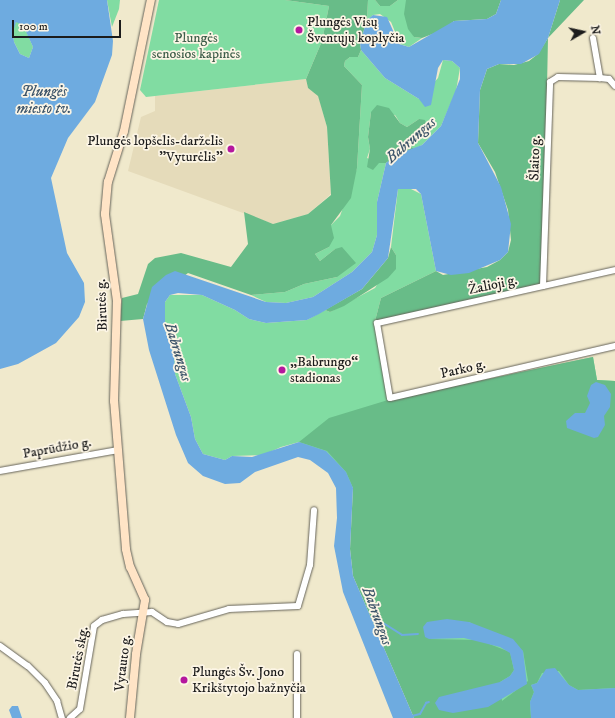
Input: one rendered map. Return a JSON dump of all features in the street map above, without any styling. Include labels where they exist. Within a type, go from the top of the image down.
[{"type":"main road","name":"Birutės g.","points":[[144,611],[144,595],[130,567],[126,549],[114,388],[117,301],[105,214],[106,193],[125,126],[150,0]]},
{"type":"main road","name":"Vytauto g.","points":[[130,718],[136,654],[144,611]]},
{"type":"street","points":[[593,38],[600,78],[609,79],[615,86]]},
{"type":"street","name":"Šlaito g.","points":[[543,286],[550,82],[558,77],[600,78]]},
{"type":"street","name":"Žalioji g.","points":[[377,323],[615,270]]},
{"type":"street","name":"Parko g.","points":[[377,323],[390,398],[615,346]]},
{"type":"street","name":"Paprūdžio g.","points":[[0,471],[118,450]]},
{"type":"street","points":[[144,611],[152,612],[167,622],[178,624],[229,609],[298,606],[310,565],[314,510]]},
{"type":"street","name":"Birutės skg.","points":[[70,718],[80,709],[94,626],[102,620],[144,611]]},
{"type":"street","points":[[0,646],[28,666],[45,683],[57,701],[62,718]]},
{"type":"street","points":[[297,654],[297,718]]},
{"type":"shaded area","name":"Plungės lopšelis-darželis \"Vyturėlis\"","points":[[306,79],[308,88],[318,95],[327,127],[331,194],[308,214],[273,224],[128,171],[141,117],[155,111],[155,96]]},
{"type":"green space","points":[[107,0],[120,0],[119,9],[112,27]]},
{"type":"green space","name":"Plungės senosios kapinės","points":[[159,0],[285,0],[329,6],[322,41],[306,79],[146,97],[140,90]]},
{"type":"green space","points":[[285,0],[368,0],[367,20],[360,43],[361,50],[358,57],[350,57],[345,61],[344,66],[362,85],[357,168],[351,198],[331,225],[334,238],[329,247],[315,254],[320,261],[335,249],[342,247],[356,263],[337,277],[304,284],[285,292],[251,295],[188,273],[147,304],[143,319],[120,321],[122,298],[138,294],[148,264],[155,258],[181,253],[231,267],[248,244],[244,212],[273,224],[308,214],[331,195],[327,127],[318,96],[308,88],[306,79],[322,41],[329,6]]},
{"type":"green space","points":[[368,0],[375,0],[380,6],[390,6],[398,0],[406,0],[414,37],[422,38],[409,47],[400,44],[391,22],[380,14],[373,15],[367,20]]},
{"type":"green space","points":[[375,0],[398,0],[390,6],[380,6]]},
{"type":"green space","points":[[406,0],[501,0],[496,14],[487,19],[454,21],[443,30],[422,38],[414,37],[408,29],[404,14]]},
{"type":"green space","points":[[560,0],[584,0],[548,38]]},
{"type":"green space","points":[[16,22],[23,24],[33,47],[29,58],[20,54],[14,42],[13,28]]},
{"type":"green space","points":[[548,38],[543,286],[375,321],[381,298],[436,271],[443,275],[487,267],[500,260],[508,252],[511,240],[508,210],[495,172],[478,143],[480,90],[487,69],[499,64],[514,65],[529,61],[538,54]]},
{"type":"green space","points":[[361,50],[385,78],[419,99],[438,78],[443,60],[452,61],[460,68],[456,91],[441,126],[422,145],[414,149],[410,145],[419,119],[407,127],[400,123],[395,115],[371,112],[368,137],[370,149],[367,158],[379,163],[386,163],[377,202],[377,235],[372,252],[352,272],[313,297],[286,303],[266,302],[251,295],[285,292],[304,284],[337,277],[335,249],[320,261],[315,254],[329,247],[331,225],[340,216],[357,168],[362,85],[344,66],[345,61],[350,57],[358,57]]},
{"type":"green space","points":[[377,105],[389,108],[400,123],[407,127],[419,119],[425,120],[427,126],[422,134],[411,139],[410,145],[414,149],[398,154],[386,163],[379,163],[373,170],[367,167],[370,149],[368,137],[371,112]]},
{"type":"green space","points":[[409,188],[421,194],[436,271],[381,298],[375,321],[388,400],[593,357],[597,380],[615,381],[615,718],[414,718],[353,488],[299,442],[281,447],[263,455],[232,456],[225,460],[203,454],[195,439],[191,417],[175,374],[174,355],[165,329],[165,302],[170,295],[202,295],[235,310],[249,319],[266,323],[307,320],[325,310],[330,312],[375,288],[396,255],[391,247],[398,189]]},
{"type":"green space","points":[[391,247],[396,255],[396,269],[388,278],[344,306],[330,312],[325,310],[362,289],[388,258]]},
{"type":"green space","points":[[593,357],[597,380],[615,381],[615,688],[578,690],[569,685],[559,671],[542,673],[537,683],[531,685],[534,692],[530,702],[531,718],[414,718],[353,576],[350,549],[353,488],[346,472],[327,451],[299,442],[329,418],[388,400]],"holes":[[[469,622],[523,651],[528,681],[502,701],[500,682],[510,676],[514,670],[510,652],[479,640],[429,639]]]},
{"type":"water","name":"Plungės miesto tv.","points":[[0,0],[107,0],[113,41],[112,55],[95,102],[68,138],[51,178],[67,253],[84,283],[85,302],[79,317],[56,343],[18,364],[0,369]],"holes":[[[16,22],[23,25],[33,47],[29,58],[20,54],[14,42],[13,32]]]},
{"type":"water","points":[[501,0],[560,0],[548,38],[539,54],[521,64],[499,64],[487,69],[480,90],[478,143],[501,187],[511,224],[508,252],[500,260],[469,273],[451,275],[436,271],[421,194],[416,189],[398,189],[388,258],[362,289],[307,320],[266,323],[249,319],[235,310],[202,295],[178,293],[170,295],[165,302],[165,329],[174,355],[175,374],[191,417],[195,439],[203,454],[225,460],[232,456],[252,457],[299,442],[326,451],[346,472],[353,488],[350,549],[353,576],[414,718],[393,718],[343,592],[334,546],[337,518],[336,488],[328,473],[310,460],[298,457],[255,472],[240,483],[225,484],[203,476],[188,463],[176,435],[149,350],[143,319],[152,287],[166,275],[175,271],[266,302],[286,303],[313,297],[352,272],[372,252],[377,235],[377,202],[386,163],[398,154],[422,145],[441,126],[460,79],[460,68],[452,61],[443,60],[438,68],[431,105],[425,107],[419,99],[385,78],[361,50],[360,43],[367,20],[373,15],[387,17],[399,44],[409,47],[454,21],[487,19],[496,14]]},
{"type":"water","points":[[596,382],[605,385],[611,394],[610,407],[604,416],[605,425],[598,437],[594,438],[567,428],[566,421],[575,413],[585,413],[590,403],[587,396],[591,385]]},
{"type":"water","points":[[447,619],[469,622],[513,639],[523,651],[527,684],[488,707],[453,713],[439,710],[435,703],[439,697],[500,682],[510,676],[514,670],[510,653],[500,647],[464,638],[429,639],[425,637],[423,627],[427,622]]},
{"type":"water","points":[[555,668],[569,685],[578,690],[615,688],[615,718],[531,718],[530,702],[534,692],[531,685],[537,683],[546,669]]},
{"type":"water","points":[[12,706],[18,706],[22,718],[12,718],[9,710]]},
{"type":"waterway","name":"Babrungas","points":[[371,622],[380,621],[402,635],[418,634]]},
{"type":"waterway","points":[[412,716],[420,714],[426,703],[429,702]]},
{"type":"place","name":"Plungės Visų Šventųjų koplyčia","points":[[299,30]]},
{"type":"place","name":"Plungės lopšelis-darželis \"Vyturėlis\"","points":[[231,149]]},
{"type":"place","name":"„Babrungo“ stadionas","points":[[282,370]]},
{"type":"place","name":"Plungės Šv. Jono Krikštytojo bažnyčia","points":[[184,680]]}]
